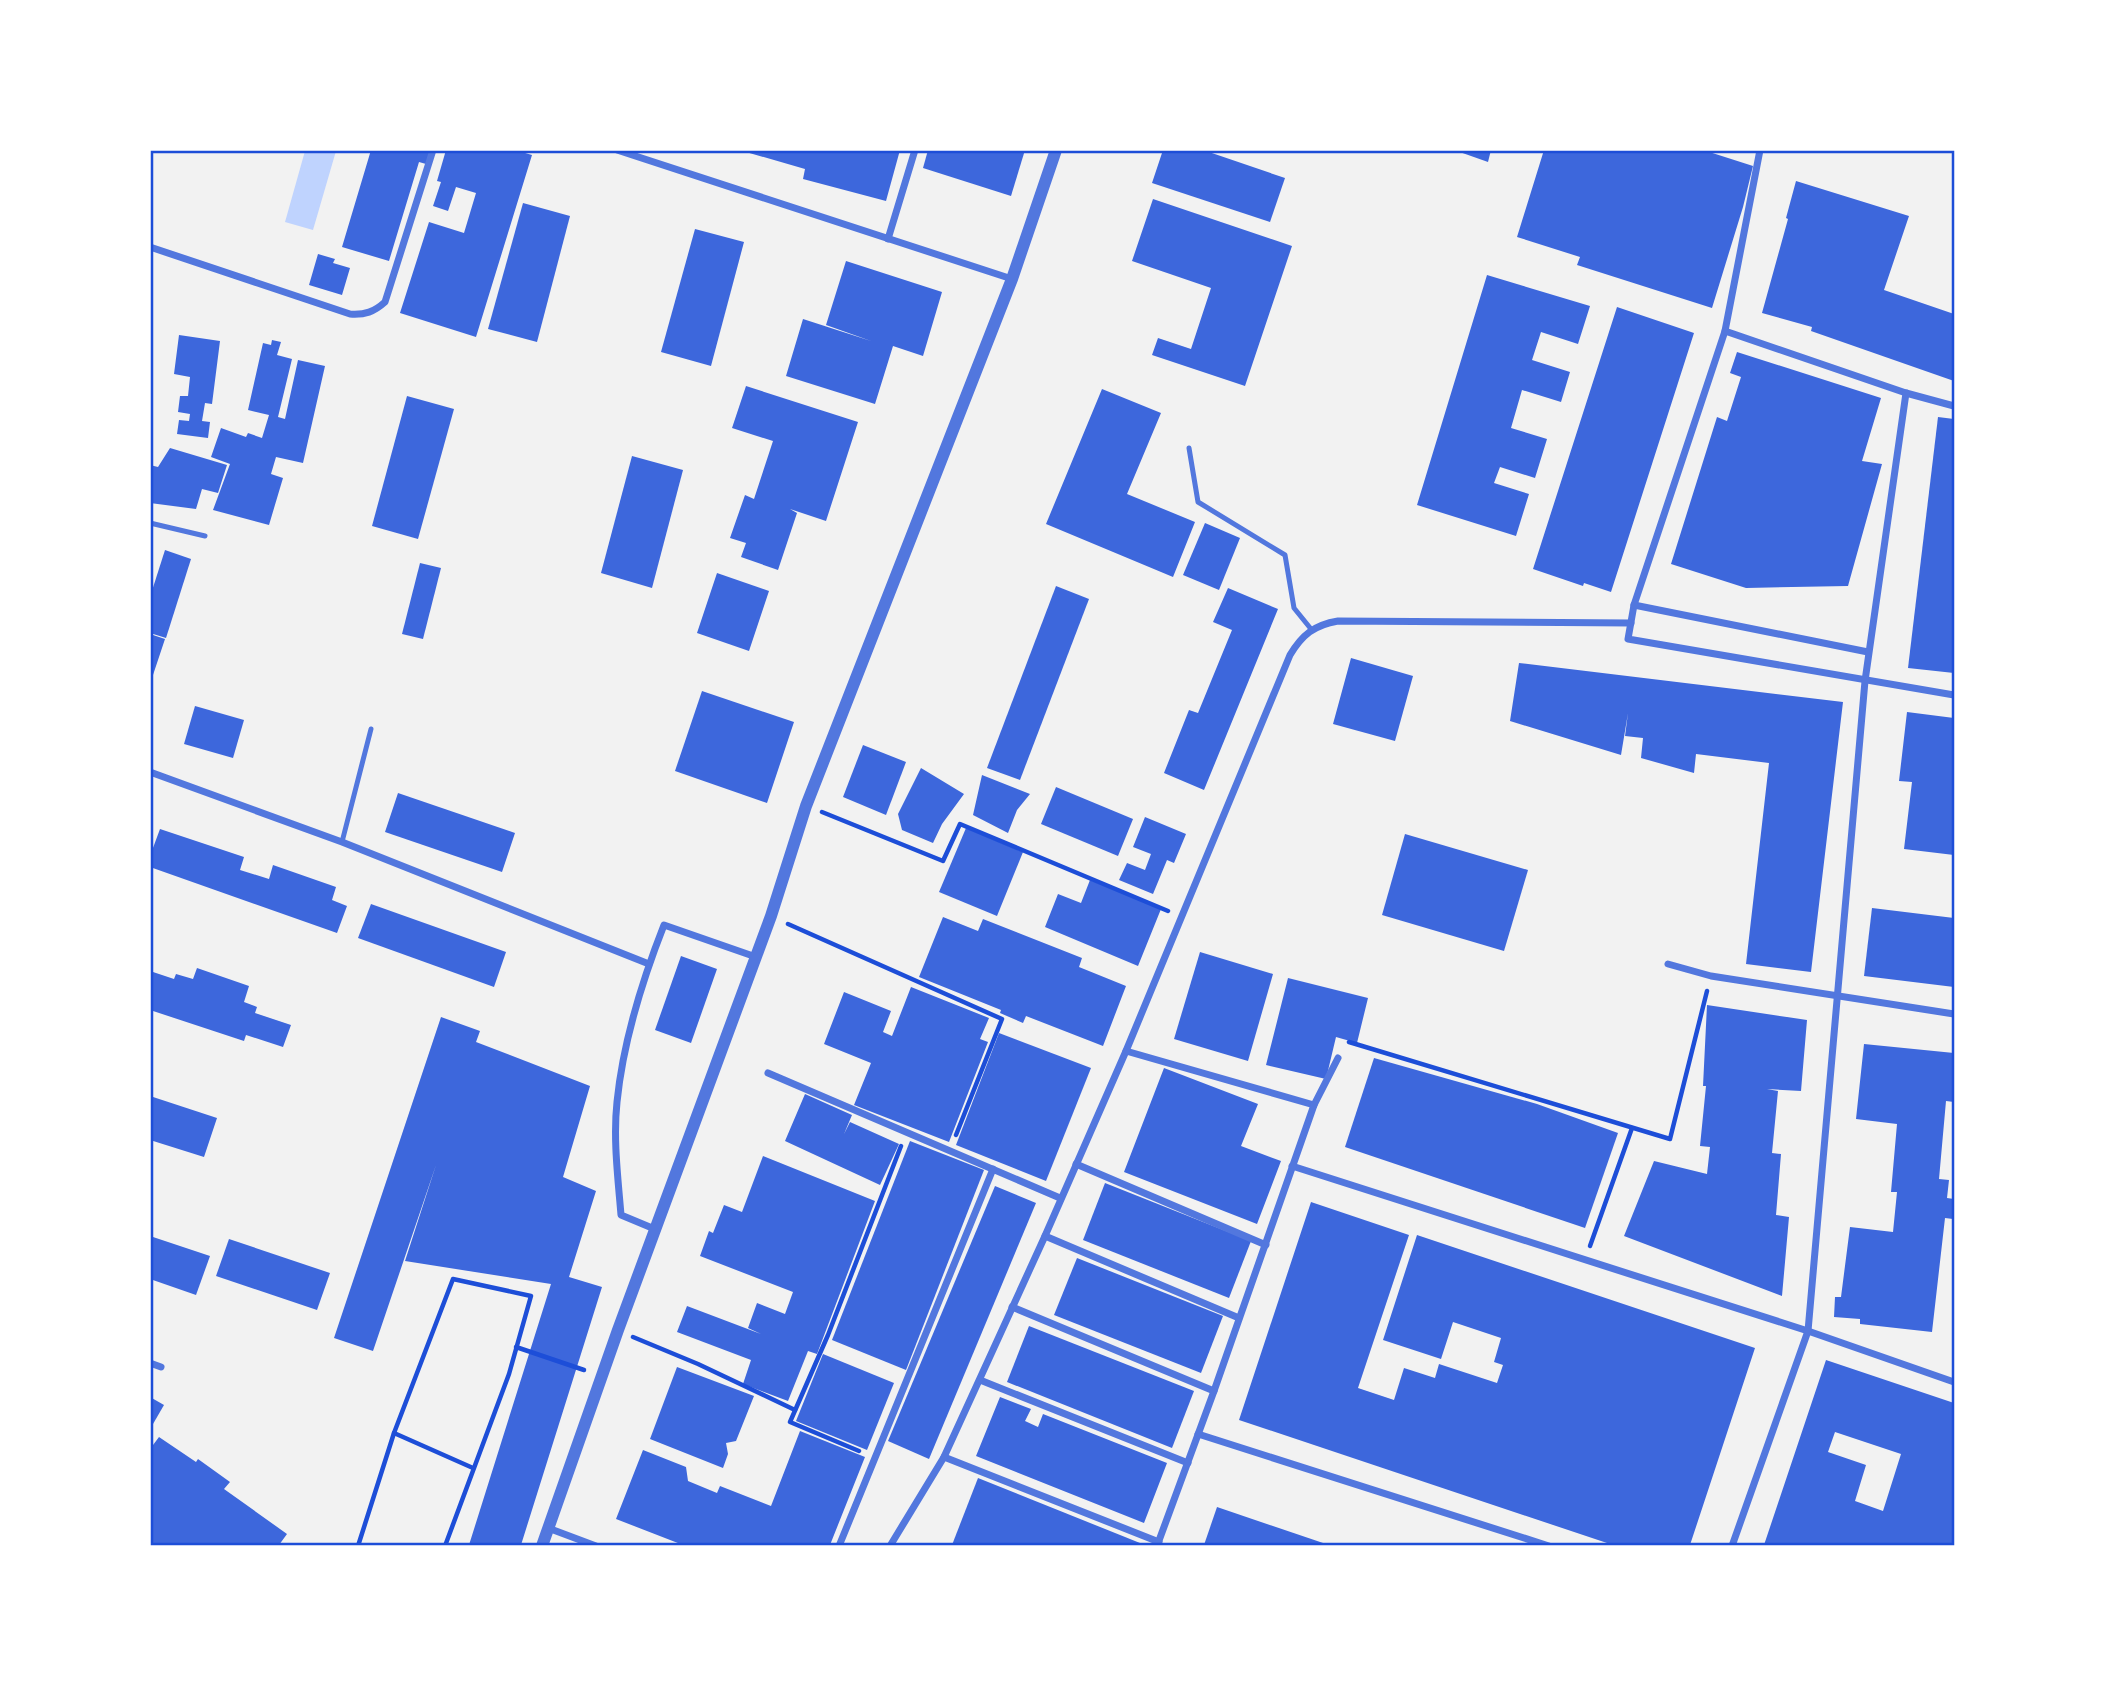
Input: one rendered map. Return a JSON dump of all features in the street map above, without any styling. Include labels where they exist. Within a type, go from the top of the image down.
[{"type":"street","points":[[150,247],[351,314],[364,315],[385,302],[433,150]]},
{"type":"street","points":[[617,150],[1012,279]]},
{"type":"street","points":[[888,239],[915,150]]},
{"type":"street","points":[[542,1545],[618,1330],[771,916],[806,806],[1012,279],[1056,150]]},
{"type":"street","points":[[1760,150],[1725,331],[1634,605],[1628,639],[1955,695]]},
{"type":"street","points":[[1725,331],[1906,393],[1955,406]]},
{"type":"street","points":[[1732,1545],[1808,1331],[1868,652],[1906,393]]},
{"type":"street","points":[[1634,605],[1868,652]]},
{"type":"street","points":[[890,1545],[944,1457],[1045,1236],[1126,1051],[1298,641],[1311,629],[1338,621],[1632,624]]},
{"type":"street","points":[[150,772],[342,842],[649,964]]},
{"type":"street","points":[[657,1230],[621,1215],[616,1147],[622,1065],[649,964],[664,925],[756,957]]},
{"type":"street","points":[[1668,964],[1711,976],[1838,998],[1955,1014]]},
{"type":"street","points":[[1126,1051],[1314,1105]]},
{"type":"street","points":[[944,1457],[1158,1544],[1314,1105],[1338,1058]]},
{"type":"street","points":[[768,1073],[1060,1198]]},
{"type":"street","points":[[1076,1164],[1266,1245]]},
{"type":"street","points":[[1292,1166],[1808,1331],[1955,1382]]},
{"type":"street","points":[[839,1545],[993,1169]]},
{"type":"street","points":[[1045,1236],[1239,1318]]},
{"type":"street","points":[[1012,1307],[1214,1391]]},
{"type":"street","points":[[150,1363],[160,1367]]},
{"type":"street","points":[[980,1380],[1188,1463]]},
{"type":"street","points":[[1198,1434],[1549,1545]]},
{"type":"street","points":[[548,1528],[596,1545]]},
{"type":"lane","points":[[1189,448],[1198,502],[1285,555],[1294,608],[1311,629]]},
{"type":"lane","points":[[150,523],[205,536]]},
{"type":"lane","points":[[342,842],[371,729]]},
{"type":"path","points":[[806,806],[943,862],[960,824],[1181,917]]},
{"type":"path","points":[[771,916],[1002,1019],[950,1150]]},
{"type":"path","points":[[1338,1058],[1344,1041],[1670,1139],[1711,976]]},
{"type":"path","points":[[1586,1259],[1632,1128]]},
{"type":"path","points":[[874,1457],[790,1422],[828,1335],[906,1132]]},
{"type":"path","points":[[358,1545],[394,1433],[453,1279],[531,1296],[509,1374],[445,1545]]},
{"type":"path","points":[[618,1330],[796,1410]]},
{"type":"path","points":[[516,1346],[601,1377]]},
{"type":"path","points":[[394,1433],[473,1468]]},
{"type":"water","points":[[305,151],[336,151],[313,230],[285,222]]},
{"type":"building","points":[[371,150],[430,150],[426,164],[419,162],[389,261],[342,247]]},
{"type":"building","points":[[446,150],[515,150],[532,155],[476,337],[400,313],[429,222],[464,233],[476,193],[456,187],[448,211],[433,206],[441,182],[437,181]]},
{"type":"building","points":[[739,150],[900,150],[886,201],[803,179],[805,169]]},
{"type":"building","points":[[928,150],[1025,150],[1011,196],[923,168]]},
{"type":"building","points":[[1163,150],[1203,150],[1285,178],[1270,222],[1152,183]]},
{"type":"building","points":[[1454,150],[1491,150],[1488,162]]},
{"type":"building","points":[[1544,150],[1703,150],[1753,166],[1712,308],[1577,265],[1580,257],[1517,237]]},
{"type":"building","points":[[1796,181],[1909,216],[1884,290],[1954,314],[1954,381],[1811,331],[1812,327],[1762,313]]},
{"type":"building","points":[[1153,199],[1292,246],[1245,386],[1152,355],[1158,338],[1191,349],[1211,288],[1132,261]]},
{"type":"building","points":[[523,203],[570,216],[537,342],[488,329]]},
{"type":"building","points":[[695,229],[744,242],[711,366],[661,352]]},
{"type":"building","points":[[318,254],[335,259],[333,263],[350,268],[342,295],[309,285]]},
{"type":"building","points":[[846,261],[942,292],[923,356],[893,346],[875,404],[786,376],[803,319],[871,341],[826,325]]},
{"type":"building","points":[[1487,275],[1590,306],[1578,344],[1541,332],[1532,360],[1570,372],[1561,402],[1522,390],[1511,428],[1547,439],[1535,478],[1500,467],[1494,483],[1529,494],[1516,536],[1417,505]]},
{"type":"building","points":[[1617,307],[1694,333],[1611,592],[1584,583],[1583,586],[1533,569]]},
{"type":"building","points":[[179,335],[220,341],[212,404],[205,403],[202,421],[210,422],[208,438],[177,434],[179,420],[189,421],[190,414],[178,412],[180,396],[188,396],[190,377],[174,374]]},
{"type":"building","points":[[272,340],[281,342],[277,355],[292,359],[278,417],[285,419],[298,360],[325,366],[303,463],[276,457],[271,474],[283,478],[269,525],[213,510],[230,464],[211,457],[221,428],[246,437],[248,433],[262,438],[269,415],[248,410],[263,343],[271,345]]},
{"type":"building","points":[[1737,352],[1881,398],[1862,461],[1882,464],[1848,586],[1746,588],[1671,564],[1717,417],[1727,421],[1741,377],[1730,373]]},
{"type":"building","points":[[746,386],[858,422],[826,521],[790,509],[797,513],[778,570],[741,557],[746,543],[730,538],[745,495],[754,499],[773,441],[732,428]]},
{"type":"building","points":[[1102,389],[1161,413],[1127,494],[1195,522],[1173,577],[1046,524]]},
{"type":"building","points":[[407,396],[454,409],[418,539],[372,526]]},
{"type":"building","points":[[1938,417],[1954,419],[1954,673],[1908,668]]},
{"type":"building","points":[[170,448],[227,465],[218,493],[202,489],[196,509],[150,503],[150,465],[158,467]]},
{"type":"building","points":[[632,456],[683,470],[652,588],[601,573]]},
{"type":"building","points":[[1205,523],[1240,538],[1219,590],[1183,575]]},
{"type":"building","points":[[165,550],[191,559],[166,638],[150,633],[150,597]]},
{"type":"building","points":[[420,563],[441,568],[423,639],[402,634]]},
{"type":"building","points":[[717,573],[769,591],[749,651],[697,633]]},
{"type":"building","points":[[1056,586],[1089,599],[1020,780],[987,768]]},
{"type":"building","points":[[1228,588],[1278,609],[1204,790],[1164,773],[1189,710],[1198,713],[1232,630],[1213,622]]},
{"type":"building","points":[[150,634],[165,639],[151,681],[150,681]]},
{"type":"building","points":[[1351,658],[1413,676],[1395,741],[1333,724]]},
{"type":"building","points":[[1519,663],[1843,702],[1811,972],[1746,964],[1769,763],[1696,754],[1694,773],[1641,758],[1643,738],[1625,736],[1628,713],[1621,755],[1510,721]]},
{"type":"building","points":[[702,691],[794,722],[767,803],[675,771]]},
{"type":"building","points":[[195,706],[244,720],[233,758],[184,744]]},
{"type":"building","points":[[1907,712],[1954,718],[1954,855],[1904,849],[1912,782],[1899,781]]},
{"type":"building","points":[[863,745],[906,762],[886,815],[843,797]]},
{"type":"building","points":[[921,768],[964,794],[942,824],[933,843],[902,830],[898,814]]},
{"type":"building","points":[[982,775],[1030,794],[1017,810],[1008,833],[973,815]]},
{"type":"building","points":[[1056,787],[1133,819],[1118,856],[1041,824]]},
{"type":"building","points":[[398,793],[515,833],[502,872],[385,832]]},
{"type":"building","points":[[1145,817],[1186,834],[1174,863],[1167,860],[1153,894],[1119,880],[1127,863],[1145,870],[1151,854],[1133,847]]},
{"type":"building","points":[[966,828],[1023,852],[997,916],[939,892]]},
{"type":"building","points":[[160,829],[244,857],[240,870],[269,879],[273,865],[336,887],[332,900],[347,906],[337,933],[150,867],[150,856]]},
{"type":"building","points":[[1405,834],[1528,870],[1504,951],[1382,915]]},
{"type":"building","points":[[1090,880],[1161,909],[1138,966],[1045,927],[1058,894],[1081,903]]},
{"type":"building","points":[[371,904],[506,952],[494,987],[358,938]]},
{"type":"building","points":[[1872,908],[1954,918],[1954,987],[1864,976]]},
{"type":"building","points":[[943,917],[978,931],[983,919],[1082,958],[1079,967],[1126,986],[1103,1046],[1026,1016],[1023,1023],[1000,1013],[1001,1010],[919,977]]},
{"type":"building","points":[[1200,952],[1273,974],[1248,1061],[1174,1039]]},
{"type":"building","points":[[681,956],[717,969],[691,1043],[655,1030]]},
{"type":"building","points":[[197,968],[249,986],[244,1002],[257,1007],[255,1013],[291,1025],[283,1047],[246,1035],[244,1041],[150,1010],[150,971],[174,979],[176,974],[193,979]]},
{"type":"building","points":[[1288,978],[1368,998],[1357,1043],[1336,1037],[1326,1079],[1266,1065]]},
{"type":"building","points":[[911,987],[989,1018],[980,1039],[988,1042],[949,1142],[854,1105],[871,1063],[824,1044],[844,992],[891,1011],[883,1032],[892,1036]]},
{"type":"building","points":[[1707,1005],[1807,1020],[1801,1091],[1767,1089],[1778,1091],[1772,1153],[1781,1154],[1776,1215],[1789,1217],[1782,1296],[1624,1236],[1654,1161],[1707,1174],[1710,1147],[1700,1146],[1706,1086],[1703,1086]]},
{"type":"building","points":[[441,1017],[480,1031],[476,1042],[590,1086],[563,1177],[596,1191],[569,1277],[602,1287],[521,1545],[469,1545],[551,1284],[405,1261],[436,1165],[373,1351],[334,1338]]},
{"type":"building","points":[[999,1033],[1091,1068],[1046,1181],[956,1145]]},
{"type":"building","points":[[1864,1044],[1954,1053],[1954,1102],[1946,1101],[1939,1179],[1949,1180],[1947,1198],[1954,1199],[1953,1219],[1945,1218],[1932,1332],[1860,1324],[1860,1319],[1834,1317],[1835,1297],[1841,1297],[1850,1227],[1893,1232],[1897,1192],[1891,1192],[1897,1124],[1856,1119]]},
{"type":"building","points":[[1374,1058],[1537,1104],[1618,1133],[1585,1228],[1345,1147]]},
{"type":"building","points":[[1164,1068],[1258,1104],[1241,1146],[1281,1161],[1257,1224],[1124,1172]]},
{"type":"building","points":[[805,1094],[852,1115],[844,1134],[850,1122],[899,1144],[880,1185],[785,1141]]},
{"type":"building","points":[[150,1096],[217,1118],[204,1157],[150,1140]]},
{"type":"building","points":[[910,1141],[984,1170],[906,1370],[832,1340]]},
{"type":"building","points":[[763,1156],[875,1201],[817,1354],[808,1351],[788,1401],[743,1384],[751,1360],[677,1332],[687,1306],[761,1334],[748,1328],[757,1303],[785,1314],[793,1292],[700,1256],[709,1231],[713,1233],[724,1205],[742,1212]]},
{"type":"building","points":[[1105,1183],[1251,1241],[1229,1298],[1083,1240]]},
{"type":"building","points":[[995,1186],[1036,1203],[929,1459],[888,1441]]},
{"type":"building","points":[[1311,1202],[1409,1235],[1358,1388],[1394,1400],[1404,1368],[1435,1378],[1439,1364],[1497,1383],[1503,1365],[1494,1362],[1501,1338],[1453,1322],[1441,1359],[1383,1340],[1417,1235],[1755,1348],[1690,1545],[1613,1545],[1239,1420]]},
{"type":"building","points":[[150,1236],[210,1256],[196,1295],[150,1279]]},
{"type":"building","points":[[229,1239],[330,1273],[317,1310],[216,1276]]},
{"type":"building","points":[[1077,1258],[1223,1316],[1201,1373],[1054,1315]]},
{"type":"building","points":[[1029,1326],[1194,1391],[1172,1448],[1007,1382]]},
{"type":"building","points":[[823,1354],[894,1383],[867,1450],[796,1421]]},
{"type":"building","points":[[1826,1360],[1954,1403],[1954,1545],[1764,1545]],"holes":[[[1835,1432],[1901,1454],[1883,1511],[1855,1501],[1866,1465],[1828,1452]]]},
{"type":"building","points":[[677,1367],[754,1396],[736,1441],[726,1443],[728,1454],[723,1468],[650,1439]]},
{"type":"building","points":[[150,1397],[164,1405],[153,1424],[150,1422]]},
{"type":"building","points":[[1000,1397],[1031,1409],[1025,1421],[1038,1427],[1043,1414],[1167,1463],[1144,1523],[976,1456]]},
{"type":"building","points":[[800,1431],[865,1457],[830,1545],[683,1545],[616,1519],[643,1450],[686,1467],[688,1481],[717,1493],[720,1486],[771,1506]]},
{"type":"building","points":[[159,1437],[196,1462],[198,1459],[230,1482],[224,1489],[287,1534],[279,1545],[150,1545],[150,1449]]},
{"type":"building","points":[[978,1478],[1140,1543],[952,1545]]},
{"type":"building","points":[[1217,1507],[1329,1545],[1204,1545]]}]
